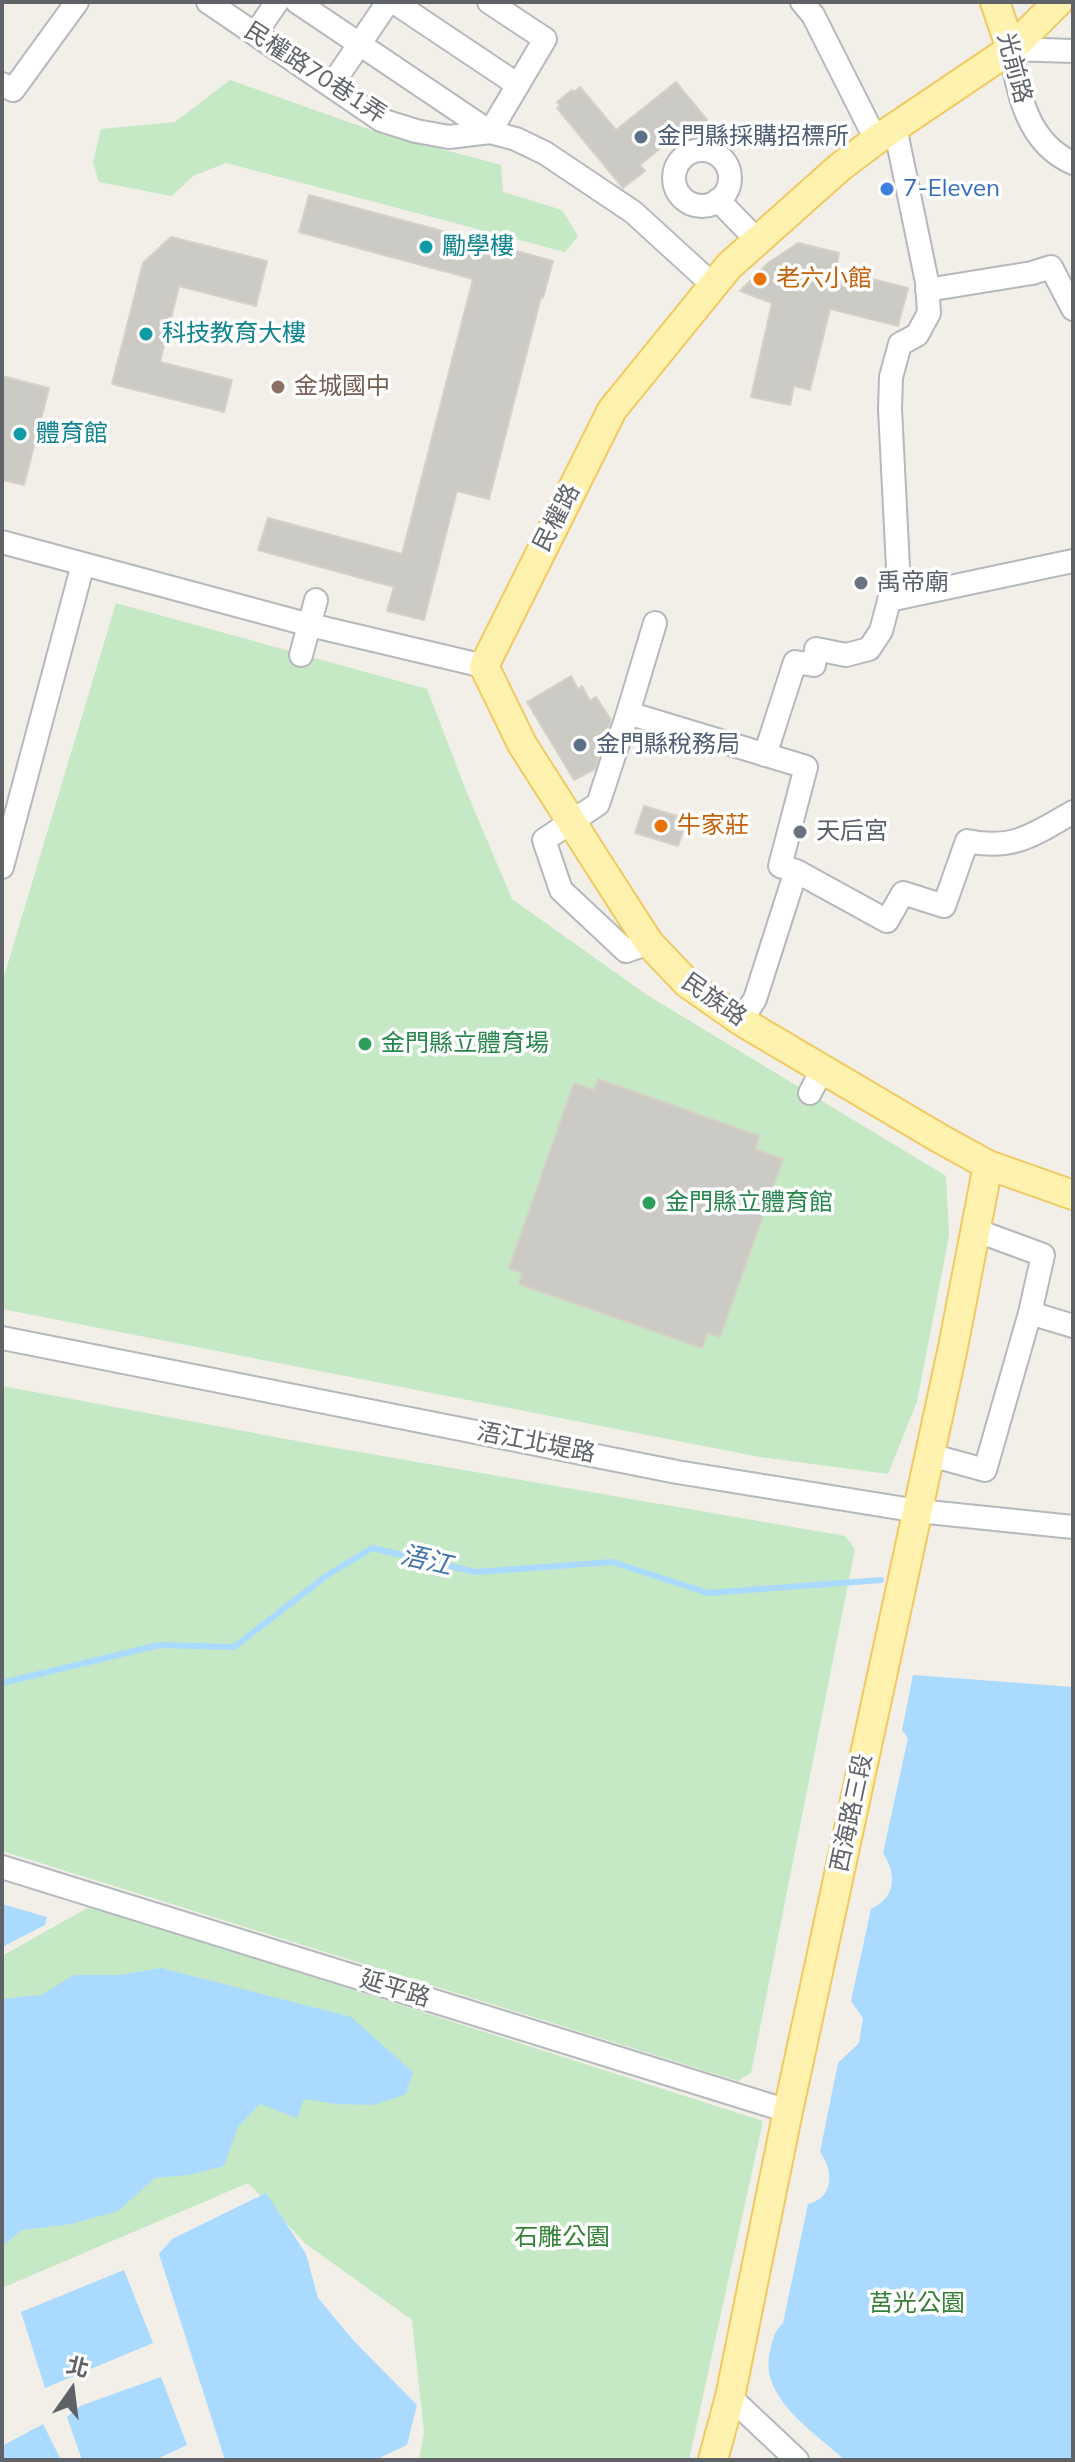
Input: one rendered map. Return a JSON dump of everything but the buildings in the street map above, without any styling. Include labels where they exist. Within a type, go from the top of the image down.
[{"type":"main road","name":"光前路","points":[[995,2],[1011,49]]},
{"type":"main road","name":"民權路","points":[[484,666],[612,410],[713,285],[757,240],[885,133],[1011,49],[1058,2]]},
{"type":"main road","name":"民族路","points":[[484,666],[522,744],[571,822],[649,943],[687,983],[817,1081],[988,1165],[1073,1195]]},
{"type":"main road","name":"西海路三段","points":[[713,2460],[730,2397],[788,2111],[930,1455],[988,1165]]},
{"type":"street","points":[[2,84],[13,90],[77,2]]},
{"type":"street","name":"民權路70巷1弄","points":[[208,2],[381,120],[449,137],[490,132],[528,144],[633,212],[713,285]]},
{"type":"street","points":[[255,34],[277,2]]},
{"type":"street","points":[[297,2],[490,132],[545,39],[489,2]]},
{"type":"street","points":[[331,86],[391,2],[518,85]]},
{"type":"street","points":[[765,755],[795,662],[814,665],[816,649],[846,655],[869,649],[881,631],[898,567],[891,377],[900,344],[917,335],[929,313],[927,290],[885,133],[802,2]]},
{"type":"street","points":[[1011,49],[1073,51]]},
{"type":"street","name":"光前路","points":[[1011,49],[1017,90],[1025,111],[1042,139],[1063,159],[1073,163]]},
{"type":"street","points":[[718,200],[757,240]]},
{"type":"street","points":[[927,290],[1032,273],[1051,267],[1073,309]]},
{"type":"street","points":[[2,542],[310,625],[484,666]]},
{"type":"street","points":[[889,600],[1073,561]]},
{"type":"street","points":[[2,867],[83,564]]},
{"type":"street","points":[[301,655],[316,600]]},
{"type":"street","points":[[649,943],[626,951],[561,890],[544,840],[598,804],[655,623]]},
{"type":"street","points":[[628,713],[806,767],[780,866],[796,871],[887,921],[903,893],[944,906],[967,841],[1003,845],[1024,839],[1073,812]]},
{"type":"street","points":[[741,1021],[755,999],[796,871]]},
{"type":"street","points":[[930,1455],[985,1470],[1030,1313],[1043,1255],[975,1230]]},
{"type":"street","points":[[1030,1313],[1073,1326]]},
{"type":"street","name":"浯江北堤路","points":[[2,1338],[677,1472],[918,1511],[1073,1527]]},
{"type":"street","name":"延平路","points":[[2,1867],[788,2111]]},
{"type":"street","points":[[730,2397],[797,2460]]},
{"type":"green space","points":[[230,80],[371,130],[501,165],[503,192],[562,210],[578,236],[565,252],[226,163],[193,176],[172,196],[99,182],[93,163],[101,129],[175,122]]},
{"type":"green space","name":"金門縣立體育場","points":[[116,603],[427,689],[512,899],[647,995],[946,1176],[949,1235],[917,1401],[888,1474],[760,1457],[2,1309],[2,983]]},
{"type":"green space","points":[[2,1386],[313,1444],[845,1536],[855,1549],[751,2073],[738,2081],[2,1851]]},
{"type":"green space","name":"石雕公園","points":[[91,1906],[763,2121],[689,2460],[419,2460],[424,2433],[412,2320],[306,2244],[248,2183],[2,2288],[2,1956]]},
{"type":"water","name":"莒光公園","points":[[913,1675],[1073,1687],[1073,2460],[845,2460],[792,2413],[772,2384],[770,2351],[783,2323],[808,2204],[823,2196],[829,2183],[828,2167],[820,2152],[838,2063],[859,2043],[863,2018],[851,2001],[871,1909],[885,1898],[892,1885],[891,1869],[883,1853],[908,1738],[902,1730]]},
{"type":"water","points":[[2,1904],[47,1917],[45,1925],[2,1947]]},
{"type":"water","points":[[161,1968],[351,2017],[413,2072],[406,2094],[374,2105],[304,2099],[297,2118],[260,2104],[238,2127],[224,2166],[188,2175],[155,2178],[118,2211],[71,2224],[22,2230],[2,2246],[2,1999],[41,1995],[74,1975],[120,1975]]},
{"type":"water","points":[[266,2193],[306,2254],[318,2298],[353,2340],[417,2405],[407,2445],[375,2460],[225,2460],[159,2254],[172,2239]]},
{"type":"water","points":[[124,2270],[153,2343],[45,2388],[21,2312]]},
{"type":"water","points":[[161,2377],[187,2445],[155,2460],[82,2460],[67,2417],[80,2406]]},
{"type":"water","points":[[43,2424],[61,2460],[2,2460],[2,2446]]},
{"type":"waterway","name":"浯江","points":[[2,1683],[159,1645],[234,1647],[326,1576],[372,1548],[476,1572],[612,1562],[708,1593],[881,1580]]},
{"type":"place","name":"金門縣採購招標所","points":[[641,137]]},
{"type":"place","name":"7-Eleven","points":[[887,189]]},
{"type":"place","name":"勵學樓","points":[[426,247]]},
{"type":"place","name":"老六小館","points":[[760,279]]},
{"type":"place","name":"科技教育大樓","points":[[146,334]]},
{"type":"place","name":"金城國中","points":[[278,387]]},
{"type":"place","name":"體育館","points":[[20,434]]},
{"type":"place","name":"禹帝廟","points":[[861,583]]},
{"type":"place","name":"金門縣稅務局","points":[[580,745]]},
{"type":"place","name":"牛家莊","points":[[661,826]]},
{"type":"place","name":"天后宮","points":[[800,832]]},
{"type":"place","name":"金門縣立體育場","points":[[365,1044]]},
{"type":"place","name":"金門縣立體育館","points":[[649,1203]]}]
